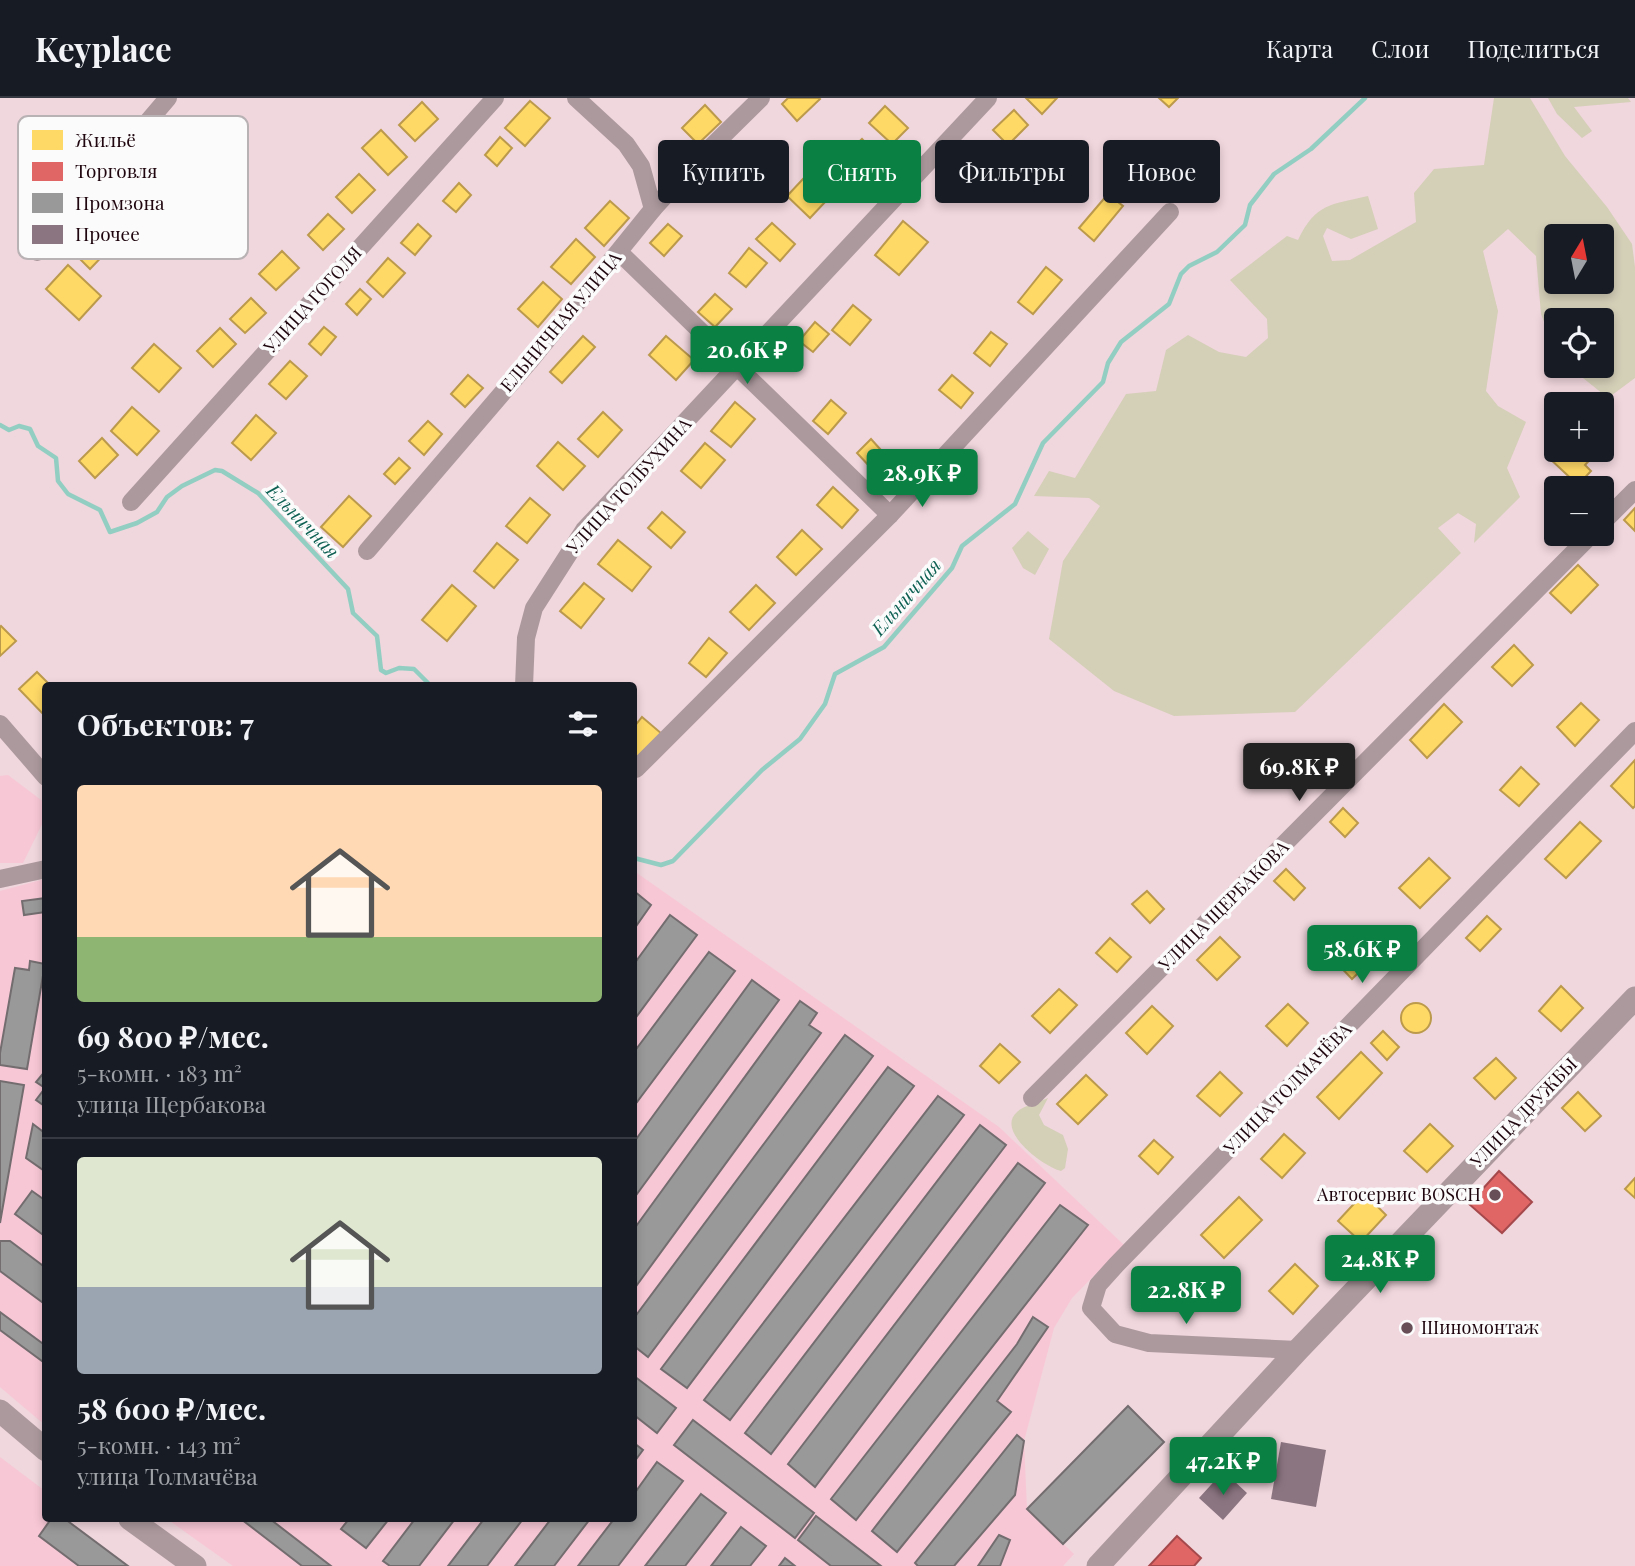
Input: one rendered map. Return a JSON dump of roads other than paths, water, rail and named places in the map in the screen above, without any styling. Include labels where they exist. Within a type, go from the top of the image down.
[{"type":"street","points":[[153,116],[168,98]]},
{"type":"street","name":"УЛИЦА ГОГОЛЯ","points":[[131,502],[495,98]]},
{"type":"street","points":[[576,98],[626,144],[641,166],[653,209]]},
{"type":"street","name":"ЕЛЬНИЧНАЯ УЛИЦА","points":[[367,551],[653,209],[761,98]]},
{"type":"street","name":"УЛИЦА ТОЛБУХИНА","points":[[524,682],[528,625],[542,592],[584,530],[988,98]]},
{"type":"street","points":[[637,768],[890,515],[1170,212]]},
{"type":"street","points":[[619,252],[736,369],[890,515]]},
{"type":"street","points":[[1614,511],[1635,490]]},
{"type":"street","name":"УЛИЦА ЩЕРБАКОВА","points":[[1032,1098],[1580,546]]},
{"type":"street","points":[[0,724],[42,772]]},
{"type":"street","name":"УЛИЦА ТОЛМАЧЁВА","points":[[1298,1350],[1149,1343],[1115,1334],[1091,1308],[1098,1285],[1116,1265],[1635,732]]},
{"type":"street","points":[[0,879],[42,870]]},
{"type":"street","name":"УЛИЦА ДРУЖБЫ","points":[[1098,1566],[1298,1350],[1635,998]]},
{"type":"street","points":[[0,1411],[42,1447]]},
{"type":"street","points":[[134,1522],[195,1566]]},
{"type":"waterway","name":"Ельничная","points":[[637,859],[661,865],[673,861],[762,770],[800,739],[825,704],[835,674],[884,647],[952,568],[962,546],[1015,504],[1043,443],[1103,382],[1108,363],[1121,342],[1169,304],[1181,274],[1189,266],[1217,252],[1245,225],[1250,205],[1274,174],[1311,149],[1365,98]]},
{"type":"waterway","name":"Ельничная","points":[[0,425],[9,430],[19,426],[30,429],[38,446],[56,458],[58,481],[68,494],[100,510],[110,532],[137,523],[157,512],[167,497],[182,486],[215,470],[222,471],[258,493],[348,589],[353,613],[377,636],[381,670],[386,673],[399,668],[414,669],[427,682]]},
{"type":"place","name":"Автосервис BOSCH","points":[[1495,1195]]},
{"type":"place","name":"Шиномонтаж","points":[[1407,1328]]}]
